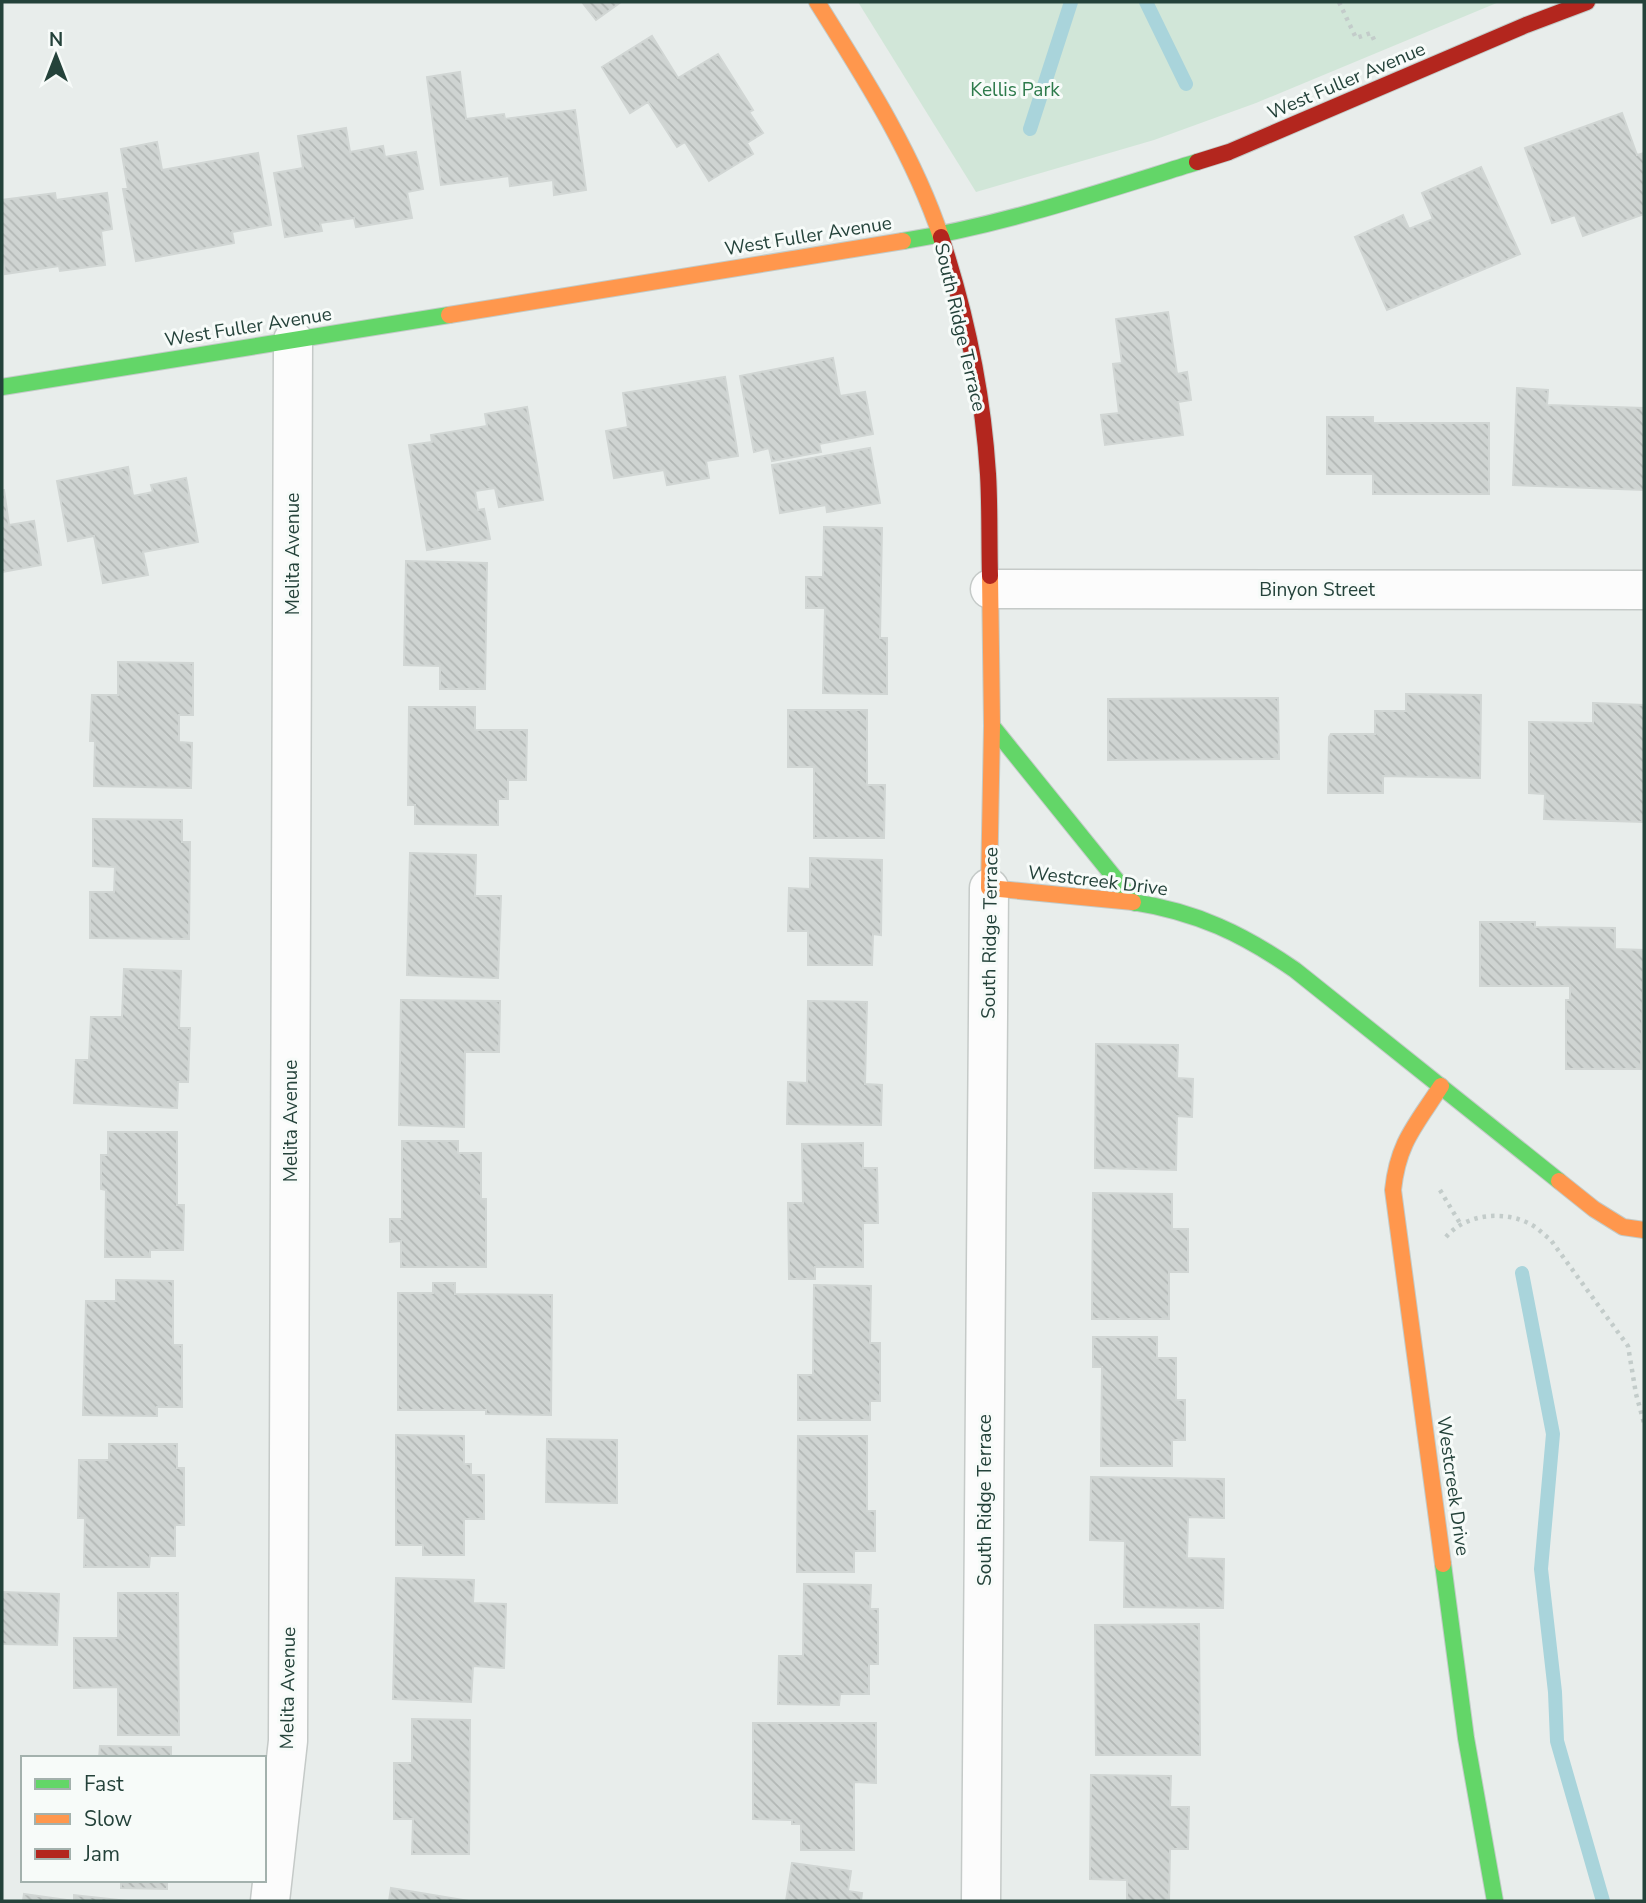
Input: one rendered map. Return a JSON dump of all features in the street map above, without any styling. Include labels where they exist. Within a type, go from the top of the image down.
[{"type":"street","name":"South Ridge Terrace","points":[[817,2],[903,148],[940,235],[966,332],[988,474],[992,726],[981,1901]]},
{"type":"street","name":"West Fuller Avenue","points":[[2,387],[940,235],[1069,202],[1229,152],[1587,2]]},
{"type":"street","name":"Melita Avenue","points":[[270,1901],[288,1741],[293,340]]},
{"type":"street","name":"Binyon Street","points":[[990,589],[1644,590]]},
{"type":"street","points":[[992,726],[1135,903]]},
{"type":"street","name":"Westcreek Drive","points":[[989,888],[1135,903],[1182,913],[1222,926],[1260,945],[1594,1209],[1623,1227],[1644,1230]]},
{"type":"street","name":"Westcreek Drive","points":[[1441,1086],[1404,1142],[1396,1164],[1393,1190],[1466,1738],[1495,1901]]},
{"type":"path","points":[[1444,1239],[1451,1231],[1469,1220],[1491,1216],[1513,1217],[1533,1225],[1550,1239],[1628,1346],[1644,1423]]},
{"type":"green space","name":"Kellis Park","points":[[858,2],[1499,2],[1256,103],[1154,140],[976,192]]},
{"type":"building","points":[[582,2],[621,2],[596,20]]},
{"type":"building","points":[[652,36],[678,78],[718,54],[753,110],[749,112],[763,133],[747,143],[753,154],[709,181],[685,142],[677,147],[648,102],[630,113],[602,67]]},
{"type":"building","points":[[460,72],[466,119],[504,114],[505,119],[575,110],[586,190],[554,195],[553,180],[510,186],[509,176],[441,185],[427,77]]},
{"type":"building","points":[[1622,113],[1637,155],[1644,153],[1644,214],[1583,236],[1575,215],[1552,223],[1525,148]]},
{"type":"building","points":[[346,128],[350,152],[383,146],[385,157],[416,152],[423,189],[407,192],[412,218],[356,227],[354,218],[320,223],[322,231],[285,237],[274,173],[303,168],[298,136]]},
{"type":"building","points":[[157,142],[162,170],[258,153],[271,225],[232,232],[234,243],[136,261],[123,189],[128,189],[121,149]]},
{"type":"building","points":[[1481,167],[1520,254],[1387,310],[1355,237],[1403,215],[1409,229],[1433,219],[1422,193]]},
{"type":"building","points":[[55,193],[56,200],[107,193],[112,229],[101,231],[105,265],[60,271],[59,266],[5,274],[2,262],[2,200]]},
{"type":"building","points":[[1168,312],[1177,374],[1187,372],[1191,400],[1178,402],[1183,435],[1105,445],[1101,415],[1119,413],[1113,364],[1122,363],[1116,319]]},
{"type":"building","points":[[833,358],[840,396],[865,392],[873,434],[819,444],[821,452],[772,461],[769,448],[754,452],[740,376]]},
{"type":"building","points":[[725,377],[738,456],[706,461],[709,478],[667,485],[664,470],[614,478],[606,431],[628,427],[623,393]]},
{"type":"building","points":[[1517,388],[1548,390],[1547,405],[1644,408],[1644,490],[1513,485]]},
{"type":"building","points":[[527,407],[543,500],[499,507],[495,488],[475,491],[478,510],[484,509],[490,539],[427,550],[409,445],[432,442],[431,435],[487,426],[485,414]]},
{"type":"building","points":[[1327,417],[1373,417],[1373,423],[1489,423],[1489,494],[1373,494],[1373,474],[1327,474]]},
{"type":"building","points":[[870,448],[880,503],[827,512],[826,505],[780,513],[772,465]]},
{"type":"building","points":[[128,467],[133,496],[153,492],[151,485],[186,478],[198,542],[143,552],[148,575],[103,583],[94,536],[68,541],[57,481]]},
{"type":"building","points":[[2,490],[9,525],[34,521],[41,565],[2,572]]},
{"type":"building","points":[[824,527],[882,528],[880,638],[887,638],[887,694],[823,693],[825,608],[806,608],[806,577],[823,577]]},
{"type":"building","points":[[406,561],[487,563],[485,689],[440,689],[440,666],[404,665]]},
{"type":"building","points":[[118,662],[193,663],[193,715],[179,715],[179,742],[192,743],[191,788],[94,786],[95,741],[90,741],[92,695],[118,695]]},
{"type":"building","points":[[1406,694],[1481,695],[1480,778],[1383,776],[1383,793],[1328,793],[1331,734],[1375,734],[1375,711],[1406,711]]},
{"type":"building","points":[[1278,698],[1279,759],[1108,760],[1108,699]]},
{"type":"building","points":[[1593,703],[1644,705],[1644,822],[1544,819],[1545,794],[1529,793],[1529,722],[1593,723]]},
{"type":"building","points":[[409,707],[475,707],[475,730],[527,730],[526,780],[508,780],[508,799],[498,799],[498,825],[415,824],[415,805],[408,805]]},
{"type":"building","points":[[788,710],[867,710],[867,785],[885,785],[884,838],[814,838],[814,767],[788,767]]},
{"type":"building","points":[[93,819],[182,820],[182,842],[190,842],[189,939],[90,938],[90,892],[114,892],[115,867],[93,866]]},
{"type":"building","points":[[410,853],[476,855],[475,896],[501,896],[498,978],[407,975]]},
{"type":"building","points":[[810,858],[882,860],[881,935],[873,934],[872,965],[808,965],[808,931],[788,931],[789,888],[810,889]]},
{"type":"building","points":[[1480,922],[1535,922],[1535,927],[1615,928],[1615,949],[1644,950],[1641,1069],[1566,1069],[1566,1000],[1570,1000],[1570,986],[1480,986]]},
{"type":"building","points":[[124,969],[181,971],[179,1028],[190,1028],[188,1082],[178,1082],[177,1108],[74,1103],[76,1060],[89,1060],[91,1017],[122,1017]]},
{"type":"building","points":[[401,1000],[500,1001],[499,1052],[465,1052],[464,1127],[399,1125]]},
{"type":"building","points":[[808,1001],[867,1002],[865,1084],[882,1085],[881,1125],[787,1124],[788,1082],[807,1083]]},
{"type":"building","points":[[1096,1044],[1178,1045],[1177,1078],[1193,1079],[1192,1117],[1177,1116],[1176,1170],[1095,1168]]},
{"type":"building","points":[[108,1132],[177,1132],[177,1205],[184,1205],[183,1250],[150,1250],[150,1257],[105,1257],[106,1190],[101,1189],[101,1155],[108,1155]]},
{"type":"building","points":[[402,1141],[458,1141],[458,1153],[481,1153],[481,1199],[486,1199],[486,1267],[401,1267],[401,1241],[390,1242],[390,1219],[402,1219]]},
{"type":"building","points":[[863,1143],[863,1168],[877,1168],[878,1223],[863,1223],[863,1267],[815,1267],[815,1279],[789,1279],[788,1203],[803,1203],[802,1144]]},
{"type":"building","points":[[1093,1193],[1172,1194],[1172,1229],[1188,1229],[1188,1272],[1169,1272],[1169,1319],[1092,1319]]},
{"type":"building","points":[[116,1280],[173,1281],[173,1345],[182,1345],[182,1407],[157,1407],[157,1416],[83,1415],[86,1301],[116,1301]]},
{"type":"building","points":[[433,1283],[455,1283],[455,1294],[552,1295],[551,1415],[486,1414],[486,1410],[398,1410],[398,1293],[433,1293]]},
{"type":"building","points":[[814,1285],[871,1286],[870,1343],[880,1343],[880,1401],[870,1401],[870,1420],[798,1420],[798,1375],[813,1375]]},
{"type":"building","points":[[1093,1337],[1157,1337],[1157,1358],[1176,1358],[1176,1400],[1185,1400],[1185,1440],[1172,1440],[1172,1466],[1101,1466],[1102,1367],[1093,1367]]},
{"type":"building","points":[[396,1435],[464,1436],[464,1464],[471,1464],[471,1475],[484,1475],[484,1519],[464,1519],[464,1555],[423,1555],[423,1545],[396,1545]]},
{"type":"building","points":[[798,1436],[867,1436],[867,1511],[875,1511],[875,1551],[854,1551],[854,1572],[797,1572]]},
{"type":"building","points":[[547,1439],[617,1440],[617,1503],[546,1502]]},
{"type":"building","points":[[109,1444],[177,1444],[177,1468],[184,1468],[184,1525],[175,1525],[175,1556],[150,1556],[149,1567],[84,1567],[85,1518],[78,1518],[79,1460],[109,1460]]},
{"type":"building","points":[[1091,1477],[1224,1479],[1224,1518],[1188,1517],[1187,1558],[1224,1559],[1223,1608],[1124,1607],[1125,1541],[1090,1540]]},
{"type":"building","points":[[396,1578],[474,1580],[473,1603],[506,1604],[504,1668],[473,1666],[471,1702],[393,1699]]},
{"type":"building","points":[[804,1584],[871,1585],[870,1609],[878,1609],[878,1664],[869,1664],[869,1694],[840,1694],[839,1705],[778,1704],[779,1656],[803,1656]]},
{"type":"building","points":[[2,1592],[59,1594],[57,1645],[2,1644]]},
{"type":"building","points":[[118,1593],[178,1593],[179,1735],[118,1735],[118,1687],[74,1688],[74,1638],[118,1638]]},
{"type":"building","points":[[1199,1624],[1200,1755],[1096,1755],[1095,1625]]},
{"type":"building","points":[[412,1719],[470,1720],[469,1854],[412,1854],[413,1819],[394,1819],[394,1763],[412,1763]]},
{"type":"building","points":[[753,1723],[876,1723],[876,1783],[854,1782],[854,1850],[801,1850],[801,1824],[792,1824],[792,1820],[753,1819]]},
{"type":"building","points":[[100,1746],[171,1747],[171,1756],[99,1756]]},
{"type":"building","points":[[1091,1775],[1171,1776],[1170,1807],[1189,1807],[1188,1849],[1170,1849],[1169,1901],[1127,1901],[1127,1880],[1090,1879]]},
{"type":"building","points":[[792,1863],[851,1871],[848,1891],[862,1893],[861,1901],[786,1901]]},
{"type":"building","points":[[121,1882],[167,1882],[167,1889],[121,1888]]},
{"type":"building","points":[[391,1888],[469,1901],[389,1901]]},
{"type":"building","points":[[24,1894],[74,1901],[23,1901]]},
{"type":"building","points":[[74,1895],[128,1901],[74,1901]]},
{"type":"waterway","points":[[1030,129],[1071,2]]},
{"type":"waterway","points":[[1146,2],[1186,84]]},
{"type":"waterway","points":[[1522,1273],[1553,1434],[1541,1569],[1555,1692],[1557,1741],[1603,1901]]},
{"type":"traffic: fast","points":[[903,241],[1014,217],[1197,162]]},
{"type":"traffic: fast","points":[[2,387],[449,315]]},
{"type":"traffic: fast","points":[[992,726],[1135,903]]},
{"type":"traffic: fast","points":[[1133,902],[1199,918],[1238,935],[1276,957],[1559,1181]]},
{"type":"traffic: fast","points":[[1443,1564],[1466,1738],[1495,1901]]},
{"type":"traffic: slow","points":[[817,2],[870,87],[902,146],[930,206],[941,237]]},
{"type":"traffic: slow","points":[[449,315],[903,241]]},
{"type":"traffic: slow","points":[[990,576],[992,726],[989,888],[1133,902]]},
{"type":"traffic: slow","points":[[1441,1086],[1404,1146],[1395,1173],[1393,1190],[1443,1564]]},
{"type":"traffic: slow","points":[[1559,1181],[1594,1209],[1623,1227],[1644,1230]]},
{"type":"traffic: jam","points":[[1197,162],[1229,152],[1526,25],[1587,2]]},
{"type":"traffic: jam","points":[[941,237],[966,324],[978,384],[989,486],[990,576]]}]
